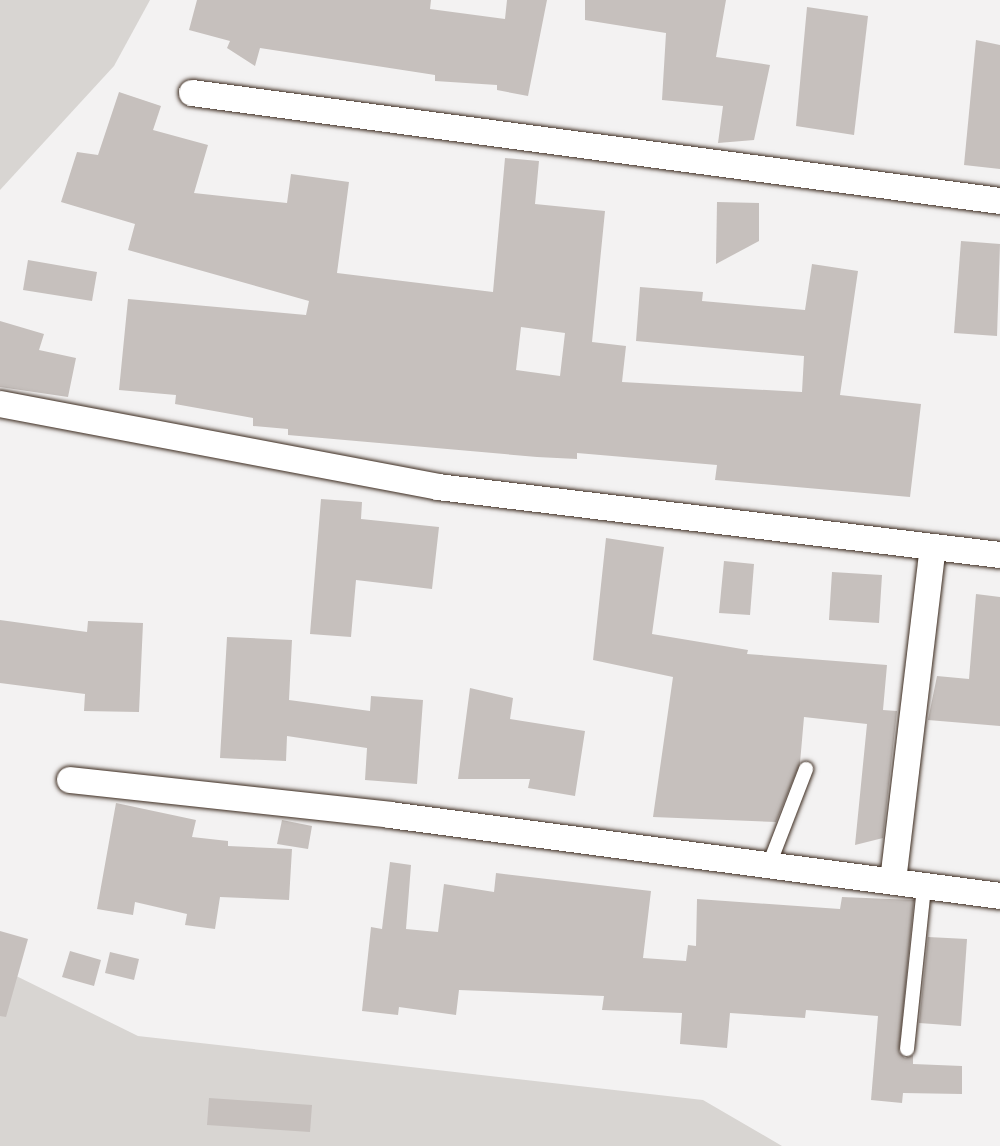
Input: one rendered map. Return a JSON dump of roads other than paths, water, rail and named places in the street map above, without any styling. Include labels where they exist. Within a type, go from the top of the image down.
[{"type":"street","points":[[192,93],[1000,201]]},
{"type":"street","points":[[0,404],[438,487],[1000,555]]},
{"type":"street","points":[[893,881],[933,548]]},
{"type":"street","points":[[70,780],[769,865],[1000,896]]},
{"type":"lane","points":[[769,865],[806,769]]},
{"type":"lane","points":[[907,1048],[924,886]]}]
